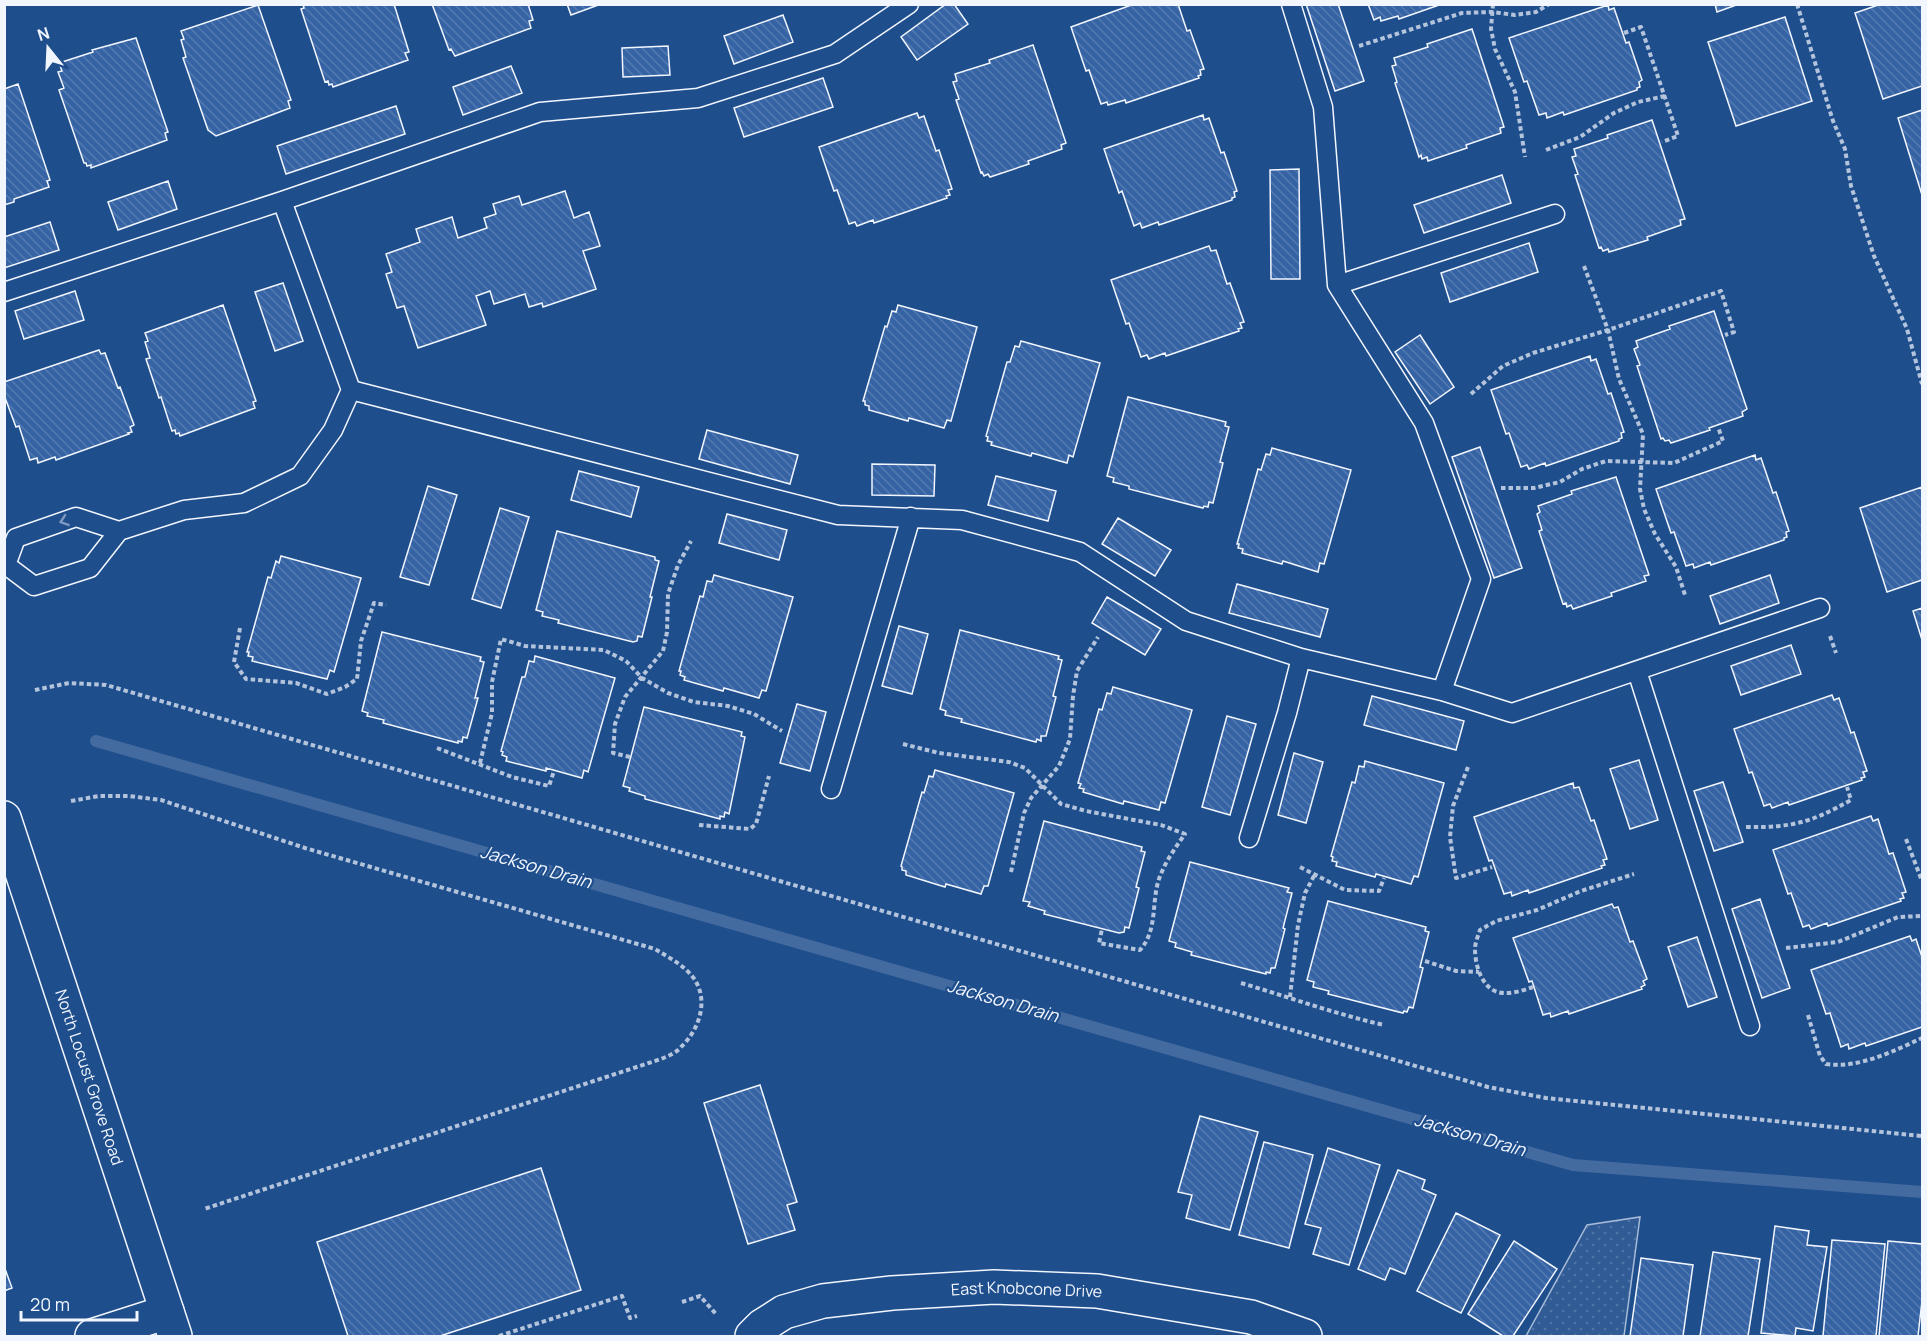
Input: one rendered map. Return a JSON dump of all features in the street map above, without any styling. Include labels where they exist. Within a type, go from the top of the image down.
[{"type":"street","name":"North Locust Grove Road","points":[[4,818],[171,1324]]},
{"type":"street","name":"East Knobcone Drive","points":[[752,1336],[762,1326],[784,1312],[823,1301],[892,1293],[994,1287],[1097,1291],[1251,1317],[1305,1336]]},
{"type":"street","points":[[92,1336],[171,1324]]},
{"type":"lane","points":[[4,292],[282,201],[540,112],[698,98],[835,54],[909,4]]},
{"type":"lane","points":[[1291,4],[1323,107],[1337,285],[1424,423],[1481,579],[1443,691]]},
{"type":"lane","points":[[120,531],[76,517],[16,538],[5,565],[34,586],[90,568],[120,531],[184,510],[244,503],[300,476],[333,430],[351,390],[282,201]]},
{"type":"lane","points":[[1337,285],[1555,214]]},
{"type":"lane","points":[[351,390],[838,515],[962,520],[1080,552],[1186,621],[1301,658],[1443,691],[1512,713],[1820,608]]},
{"type":"lane","points":[[831,789],[911,517]]},
{"type":"lane","points":[[1249,838],[1287,713],[1301,658]]},
{"type":"lane","points":[[1637,670],[1750,1026]]},
{"type":"path","points":[[1493,4],[1491,28],[1495,49],[1515,92],[1525,157]]},
{"type":"path","points":[[1359,46],[1462,14],[1492,12],[1515,15],[1536,12],[1549,4]]},
{"type":"path","points":[[1797,4],[1833,121],[1845,149],[1854,196],[1874,256],[1907,329],[1923,384]]},
{"type":"path","points":[[1623,33],[1641,27],[1678,136],[1662,142]]},
{"type":"path","points":[[1546,150],[1580,136],[1614,113],[1638,102],[1665,96]]},
{"type":"path","points":[[1584,266],[1608,330],[1619,379],[1643,434],[1640,489],[1644,509],[1655,534],[1677,567],[1685,595]]},
{"type":"path","points":[[1471,394],[1503,366],[1533,353],[1721,291],[1734,332],[1725,335]]},
{"type":"path","points":[[1501,488],[1533,488],[1560,482],[1606,461],[1674,463],[1723,441],[1718,427]]},
{"type":"path","points":[[630,757],[613,753],[615,724],[625,698],[663,651],[667,632],[668,594],[678,565],[691,541]]},
{"type":"path","points":[[240,628],[234,662],[246,679],[296,683],[327,694],[357,679],[361,641],[374,603],[386,605]]},
{"type":"path","points":[[1830,636],[1836,652]]},
{"type":"path","points":[[1011,872],[1024,813],[1041,784],[1059,766],[1070,738],[1077,671],[1098,637]]},
{"type":"path","points":[[480,763],[492,713],[492,682],[501,639],[525,646],[604,650],[626,661],[642,678],[668,693],[694,702],[728,706],[754,714],[782,731]]},
{"type":"path","points":[[35,690],[69,683],[106,685],[1488,1086],[1546,1098],[1923,1136]]},
{"type":"path","points":[[903,744],[939,753],[1009,762],[1025,768],[1060,804],[1161,825],[1185,834],[1170,855],[1159,881],[1148,941],[1140,950],[1099,943],[1102,929]]},
{"type":"path","points":[[437,748],[512,777],[549,786],[554,771]]},
{"type":"path","points":[[1468,767],[1453,806],[1450,837],[1456,878],[1492,867]]},
{"type":"path","points":[[699,825],[750,829],[756,824],[769,776]]},
{"type":"path","points":[[1746,828],[1778,828],[1803,823],[1851,800],[1847,787]]},
{"type":"path","points":[[71,801],[99,796],[161,800],[305,848],[655,948],[680,963],[694,978],[701,993],[701,1010],[693,1033],[680,1049],[661,1059],[204,1209]]},
{"type":"path","points":[[1906,839],[1923,881]]},
{"type":"path","points":[[1299,867],[1345,890],[1379,891],[1384,878]]},
{"type":"path","points":[[1290,997],[1298,925],[1305,893],[1315,874]]},
{"type":"path","points":[[1533,987],[1517,992],[1497,992],[1485,985],[1479,972],[1475,948],[1480,930],[1496,921],[1537,910],[1581,891],[1634,874]]},
{"type":"path","points":[[1786,948],[1838,942],[1898,917],[1923,916]]},
{"type":"path","points":[[1425,961],[1456,970],[1479,972]]},
{"type":"path","points":[[1241,983],[1290,997],[1345,1017],[1384,1025]]},
{"type":"path","points":[[1808,1016],[1820,1056],[1826,1064],[1839,1066],[1887,1054],[1923,1038]]},
{"type":"path","points":[[499,1336],[622,1296],[630,1318],[637,1316]]},
{"type":"path","points":[[682,1302],[700,1296],[716,1314]]},
{"type":"shaded area","points":[[1640,1217],[1624,1336],[1526,1336],[1587,1225]]},
{"type":"building","points":[[303,4],[394,4],[409,52],[405,53],[408,60],[333,87],[332,84],[329,85],[328,81],[325,82],[301,9],[304,8]]},
{"type":"building","points":[[432,4],[528,4],[533,20],[529,21],[531,28],[455,56],[451,49],[449,50]]},
{"type":"building","points":[[567,4],[601,4],[571,15]]},
{"type":"building","points":[[946,4],[954,4],[968,24],[917,60],[901,37]]},
{"type":"building","points":[[1134,4],[1178,4],[1204,69],[1200,70],[1199,78],[1126,103],[1125,100],[1108,105],[1107,102],[1101,104],[1089,70],[1086,71],[1071,27]]},
{"type":"building","points":[[1306,4],[1338,4],[1364,81],[1335,91]]},
{"type":"building","points":[[1368,4],[1442,4],[1399,19],[1398,16],[1381,21],[1380,17],[1374,20]]},
{"type":"building","points":[[1715,4],[1739,4],[1717,12]]},
{"type":"building","points":[[1881,4],[1922,4],[1922,86],[1883,99],[1855,13]]},
{"type":"building","points":[[258,5],[291,100],[288,101],[290,108],[216,136],[208,130],[183,58],[186,57],[181,31]]},
{"type":"building","points":[[1608,5],[1609,10],[1614,8],[1626,43],[1629,42],[1642,80],[1639,82],[1640,87],[1564,115],[1563,112],[1547,118],[1546,113],[1539,115],[1527,81],[1524,82],[1509,38]]},
{"type":"building","points":[[783,15],[793,42],[734,64],[724,36]]},
{"type":"building","points":[[1785,17],[1812,101],[1736,126],[1708,42]]},
{"type":"building","points":[[1472,29],[1504,127],[1500,128],[1501,133],[1466,145],[1467,148],[1428,161],[1427,157],[1422,159],[1421,155],[1419,157],[1395,83],[1397,82],[1392,66],[1396,65],[1394,58]]},
{"type":"building","points":[[136,38],[168,132],[165,133],[167,140],[91,168],[91,165],[87,166],[84,163],[59,90],[64,88],[58,72],[62,71],[59,63],[93,52],[92,50]]},
{"type":"building","points":[[1033,45],[1066,143],[1061,145],[1062,149],[1028,161],[1029,164],[990,177],[988,174],[984,176],[956,100],[959,99],[953,82],[957,81],[955,74],[990,63],[989,60]]},
{"type":"building","points":[[668,46],[670,75],[623,77],[622,48]]},
{"type":"building","points":[[511,66],[522,93],[463,115],[453,87]]},
{"type":"building","points":[[823,78],[833,107],[744,137],[734,108]]},
{"type":"building","points":[[18,84],[50,180],[47,181],[49,187],[14,199],[14,202],[4,205],[4,89]]},
{"type":"building","points":[[396,106],[405,134],[286,174],[277,146]]},
{"type":"building","points":[[1922,110],[1922,195],[1898,118]]},
{"type":"building","points":[[917,113],[919,118],[924,116],[936,151],[939,150],[952,189],[948,190],[950,195],[874,223],[873,220],[857,226],[855,222],[849,224],[837,190],[834,191],[819,147]]},
{"type":"building","points":[[1203,115],[1204,120],[1209,118],[1221,153],[1224,152],[1237,191],[1234,192],[1235,197],[1159,225],[1158,222],[1142,228],[1140,223],[1134,226],[1122,191],[1119,193],[1104,149]]},
{"type":"building","points":[[1652,120],[1685,219],[1680,220],[1681,225],[1647,237],[1648,240],[1609,252],[1608,249],[1603,251],[1601,247],[1599,248],[1575,175],[1578,174],[1572,157],[1576,156],[1574,149]]},
{"type":"building","points":[[1299,169],[1300,279],[1271,279],[1270,170]]},
{"type":"building","points":[[1502,175],[1511,203],[1424,233],[1414,205]]},
{"type":"building","points":[[168,181],[177,209],[118,230],[108,202]]},
{"type":"building","points":[[565,191],[574,218],[589,212],[600,246],[583,251],[596,289],[543,307],[542,303],[529,307],[525,294],[494,304],[490,291],[476,296],[486,325],[418,348],[404,306],[397,308],[386,274],[392,272],[386,254],[420,242],[416,229],[452,217],[458,238],[487,228],[484,218],[496,214],[493,204],[519,196],[522,205]]},
{"type":"building","points":[[50,222],[59,250],[4,268],[4,237]]},
{"type":"building","points":[[1529,243],[1538,272],[1450,302],[1441,273]]},
{"type":"building","points":[[1209,246],[1211,251],[1216,250],[1227,284],[1230,283],[1244,322],[1240,323],[1242,328],[1166,356],[1165,353],[1149,359],[1147,355],[1141,357],[1129,323],[1126,324],[1111,280]]},
{"type":"building","points":[[283,283],[303,341],[275,351],[255,292]]},
{"type":"building","points":[[75,291],[84,320],[24,339],[15,311]]},
{"type":"building","points":[[223,305],[256,401],[253,402],[255,408],[180,436],[175,430],[172,431],[161,397],[159,398],[146,359],[150,358],[145,333]]},
{"type":"building","points":[[898,305],[977,327],[951,421],[947,420],[944,428],[869,410],[869,406],[863,401],[885,326],[887,327],[892,311],[896,312]]},
{"type":"building","points":[[1714,311],[1747,409],[1742,412],[1743,416],[1709,428],[1710,430],[1671,443],[1669,440],[1665,441],[1661,439],[1637,366],[1640,365],[1634,349],[1638,347],[1636,341],[1670,329],[1669,326]]},
{"type":"building","points":[[1420,335],[1454,387],[1430,404],[1395,352]]},
{"type":"building","points":[[1021,341],[1100,363],[1073,457],[1069,455],[1067,463],[991,445],[992,442],[987,441],[986,436],[1007,362],[1010,362],[1015,346],[1019,347]]},
{"type":"building","points":[[99,350],[101,354],[105,353],[118,388],[120,387],[134,425],[130,427],[132,432],[56,460],[55,457],[38,463],[37,458],[30,460],[19,426],[16,427],[4,395],[4,382]]},
{"type":"building","points":[[1590,356],[1591,361],[1596,359],[1608,394],[1611,393],[1624,432],[1621,433],[1622,438],[1546,466],[1545,463],[1529,469],[1527,465],[1521,467],[1509,433],[1506,434],[1491,390]]},
{"type":"building","points":[[1128,397],[1226,422],[1225,426],[1229,427],[1220,462],[1223,463],[1213,503],[1209,502],[1208,507],[1203,508],[1129,489],[1129,486],[1113,482],[1114,478],[1107,476]]},
{"type":"building","points":[[707,430],[798,455],[790,484],[699,459]]},
{"type":"building","points":[[1480,447],[1522,568],[1494,578],[1452,457]]},
{"type":"building","points":[[1272,448],[1351,470],[1324,564],[1320,563],[1318,572],[1283,561],[1282,564],[1242,553],[1243,549],[1238,548],[1239,544],[1237,544],[1258,469],[1261,470],[1266,454],[1270,455]]},
{"type":"building","points":[[1755,455],[1756,460],[1761,458],[1773,493],[1776,492],[1789,531],[1786,532],[1787,537],[1711,565],[1710,562],[1694,568],[1693,564],[1686,566],[1674,532],[1671,533],[1656,489]]},
{"type":"building","points":[[872,464],[935,465],[934,496],[872,495]]},
{"type":"building","points":[[579,471],[639,487],[631,517],[571,500]]},
{"type":"building","points":[[996,476],[1056,491],[1048,521],[988,505]]},
{"type":"building","points":[[1616,477],[1649,575],[1644,576],[1646,581],[1611,593],[1612,596],[1573,609],[1571,605],[1567,607],[1566,603],[1563,604],[1539,531],[1542,530],[1537,514],[1540,512],[1538,506],[1572,494],[1571,491]]},
{"type":"building","points":[[428,486],[457,495],[429,585],[400,577]]},
{"type":"building","points":[[1922,487],[1922,580],[1887,592],[1860,508]]},
{"type":"building","points":[[500,508],[529,517],[501,608],[472,599]]},
{"type":"building","points":[[727,514],[787,530],[779,560],[719,543]]},
{"type":"building","points":[[1118,518],[1171,550],[1155,576],[1102,544]]},
{"type":"building","points":[[557,531],[655,557],[655,560],[659,561],[642,637],[638,636],[637,641],[633,642],[558,623],[559,620],[542,616],[543,612],[536,610]]},
{"type":"building","points":[[281,556],[361,578],[334,672],[330,670],[327,679],[252,661],[253,657],[248,656],[249,652],[247,652],[268,577],[271,578],[276,561],[279,563]]},
{"type":"building","points":[[714,575],[793,597],[766,691],[762,690],[759,698],[684,680],[685,677],[680,675],[681,671],[679,671],[700,596],[703,597],[707,581],[712,582]]},
{"type":"building","points":[[1770,575],[1779,603],[1720,624],[1710,596]]},
{"type":"building","points":[[1237,584],[1328,609],[1320,637],[1229,613]]},
{"type":"building","points":[[1107,597],[1161,629],[1145,655],[1092,623]]},
{"type":"building","points":[[1922,608],[1922,640],[1913,611]]},
{"type":"building","points":[[899,626],[928,634],[912,694],[882,686]]},
{"type":"building","points":[[960,630],[1059,656],[1058,659],[1062,660],[1046,736],[1041,736],[1041,741],[1037,739],[1036,742],[961,722],[962,719],[945,715],[946,711],[940,709]]},
{"type":"building","points":[[382,632],[481,657],[480,661],[484,662],[475,698],[478,698],[467,738],[463,737],[462,742],[458,741],[458,743],[383,723],[384,720],[367,716],[368,713],[362,711]]},
{"type":"building","points":[[1791,645],[1801,674],[1741,695],[1731,666]]},
{"type":"building","points":[[535,656],[615,678],[588,772],[584,770],[582,778],[546,768],[546,771],[506,761],[507,757],[502,755],[501,751],[522,677],[525,677],[529,661],[534,662]]},
{"type":"building","points":[[1113,687],[1192,710],[1165,803],[1161,802],[1159,810],[1124,801],[1123,804],[1083,792],[1084,789],[1079,788],[1081,784],[1078,783],[1099,709],[1102,710],[1107,693],[1111,694]]},
{"type":"building","points":[[1832,695],[1834,700],[1839,698],[1851,733],[1854,732],[1867,771],[1863,772],[1865,777],[1789,805],[1788,802],[1772,808],[1770,804],[1764,806],[1752,772],[1749,773],[1734,729]]},
{"type":"building","points":[[1372,696],[1464,721],[1456,750],[1364,725]]},
{"type":"building","points":[[797,704],[826,712],[810,771],[780,763]]},
{"type":"building","points":[[644,707],[742,732],[741,736],[745,737],[729,814],[725,812],[724,817],[720,816],[720,819],[645,799],[645,796],[629,791],[630,788],[623,786]]},
{"type":"building","points":[[1227,716],[1256,724],[1230,815],[1202,807]]},
{"type":"building","points":[[1294,753],[1323,762],[1306,823],[1278,815]]},
{"type":"building","points":[[1639,760],[1658,820],[1630,829],[1610,769]]},
{"type":"building","points":[[1365,761],[1444,783],[1418,877],[1414,876],[1411,884],[1336,866],[1337,862],[1332,861],[1331,856],[1352,782],[1355,783],[1359,766],[1364,767]]},
{"type":"building","points":[[935,770],[1014,793],[988,886],[984,886],[981,894],[946,884],[945,887],[906,875],[906,871],[902,870],[901,866],[922,792],[924,793],[929,776],[933,777]]},
{"type":"building","points":[[1723,782],[1743,842],[1714,851],[1694,791]]},
{"type":"building","points":[[1573,783],[1574,788],[1579,787],[1591,821],[1594,820],[1607,859],[1603,860],[1605,865],[1529,893],[1528,890],[1512,896],[1511,892],[1504,894],[1492,860],[1489,861],[1474,817]]},
{"type":"building","points":[[1871,816],[1873,821],[1878,819],[1889,854],[1893,853],[1906,892],[1902,893],[1904,898],[1828,926],[1827,923],[1811,929],[1809,925],[1803,927],[1791,893],[1788,894],[1773,850]]},
{"type":"building","points":[[1044,821],[1142,847],[1141,851],[1145,852],[1136,887],[1139,888],[1129,928],[1125,927],[1124,932],[1119,933],[1044,914],[1045,911],[1028,906],[1030,902],[1023,901]]},
{"type":"building","points":[[1190,862],[1289,888],[1287,892],[1292,893],[1283,928],[1285,929],[1275,968],[1271,968],[1270,973],[1266,972],[1266,974],[1191,955],[1192,952],[1175,947],[1176,943],[1169,941]]},
{"type":"building","points":[[1760,899],[1790,988],[1762,998],[1732,909]]},
{"type":"building","points":[[1328,901],[1426,927],[1425,931],[1429,932],[1413,1008],[1409,1007],[1407,1012],[1403,1013],[1328,994],[1329,991],[1313,987],[1314,982],[1307,980]]},
{"type":"building","points":[[1612,904],[1614,908],[1618,907],[1630,942],[1633,941],[1647,979],[1643,981],[1645,985],[1641,987],[1642,989],[1569,1014],[1568,1011],[1551,1017],[1550,1013],[1543,1015],[1532,981],[1529,982],[1513,938]]},
{"type":"building","points":[[1910,936],[1912,941],[1916,939],[1922,957],[1922,1027],[1866,1046],[1865,1043],[1849,1049],[1848,1044],[1841,1047],[1830,1013],[1826,1014],[1811,970]]},
{"type":"building","points":[[1697,937],[1717,997],[1688,1007],[1668,947]]},
{"type":"building","points":[[760,1085],[797,1202],[787,1205],[795,1230],[748,1244],[704,1103]]},
{"type":"building","points":[[1200,1116],[1258,1132],[1230,1230],[1186,1218],[1192,1195],[1178,1192]]},
{"type":"building","points":[[1264,1142],[1313,1155],[1289,1248],[1239,1235]]},
{"type":"building","points":[[1328,1148],[1380,1165],[1349,1265],[1313,1254],[1321,1228],[1305,1224]]},
{"type":"building","points":[[541,1168],[581,1290],[440,1336],[348,1336],[317,1242]]},
{"type":"building","points":[[1398,1170],[1425,1180],[1422,1189],[1436,1195],[1405,1274],[1390,1268],[1385,1280],[1358,1269]]},
{"type":"building","points":[[1456,1213],[1500,1235],[1461,1313],[1417,1291]]},
{"type":"building","points":[[1775,1226],[1809,1231],[1807,1245],[1827,1247],[1813,1331],[1796,1328],[1795,1336],[1761,1333]]},
{"type":"building","points":[[1832,1240],[1885,1244],[1876,1336],[1823,1336]]},
{"type":"building","points":[[1514,1241],[1557,1269],[1513,1336],[1503,1336],[1468,1314]]},
{"type":"building","points":[[1888,1241],[1922,1244],[1922,1301],[1918,1336],[1879,1336]]},
{"type":"building","points":[[1713,1252],[1760,1259],[1748,1336],[1700,1336]]},
{"type":"building","points":[[1641,1258],[1693,1265],[1683,1336],[1630,1336]]},
{"type":"building","points":[[4,1266],[12,1288],[4,1291]]},
{"type":"waterway","name":"Jackson Drain","points":[[96,741],[1573,1165],[1922,1192]]}]
